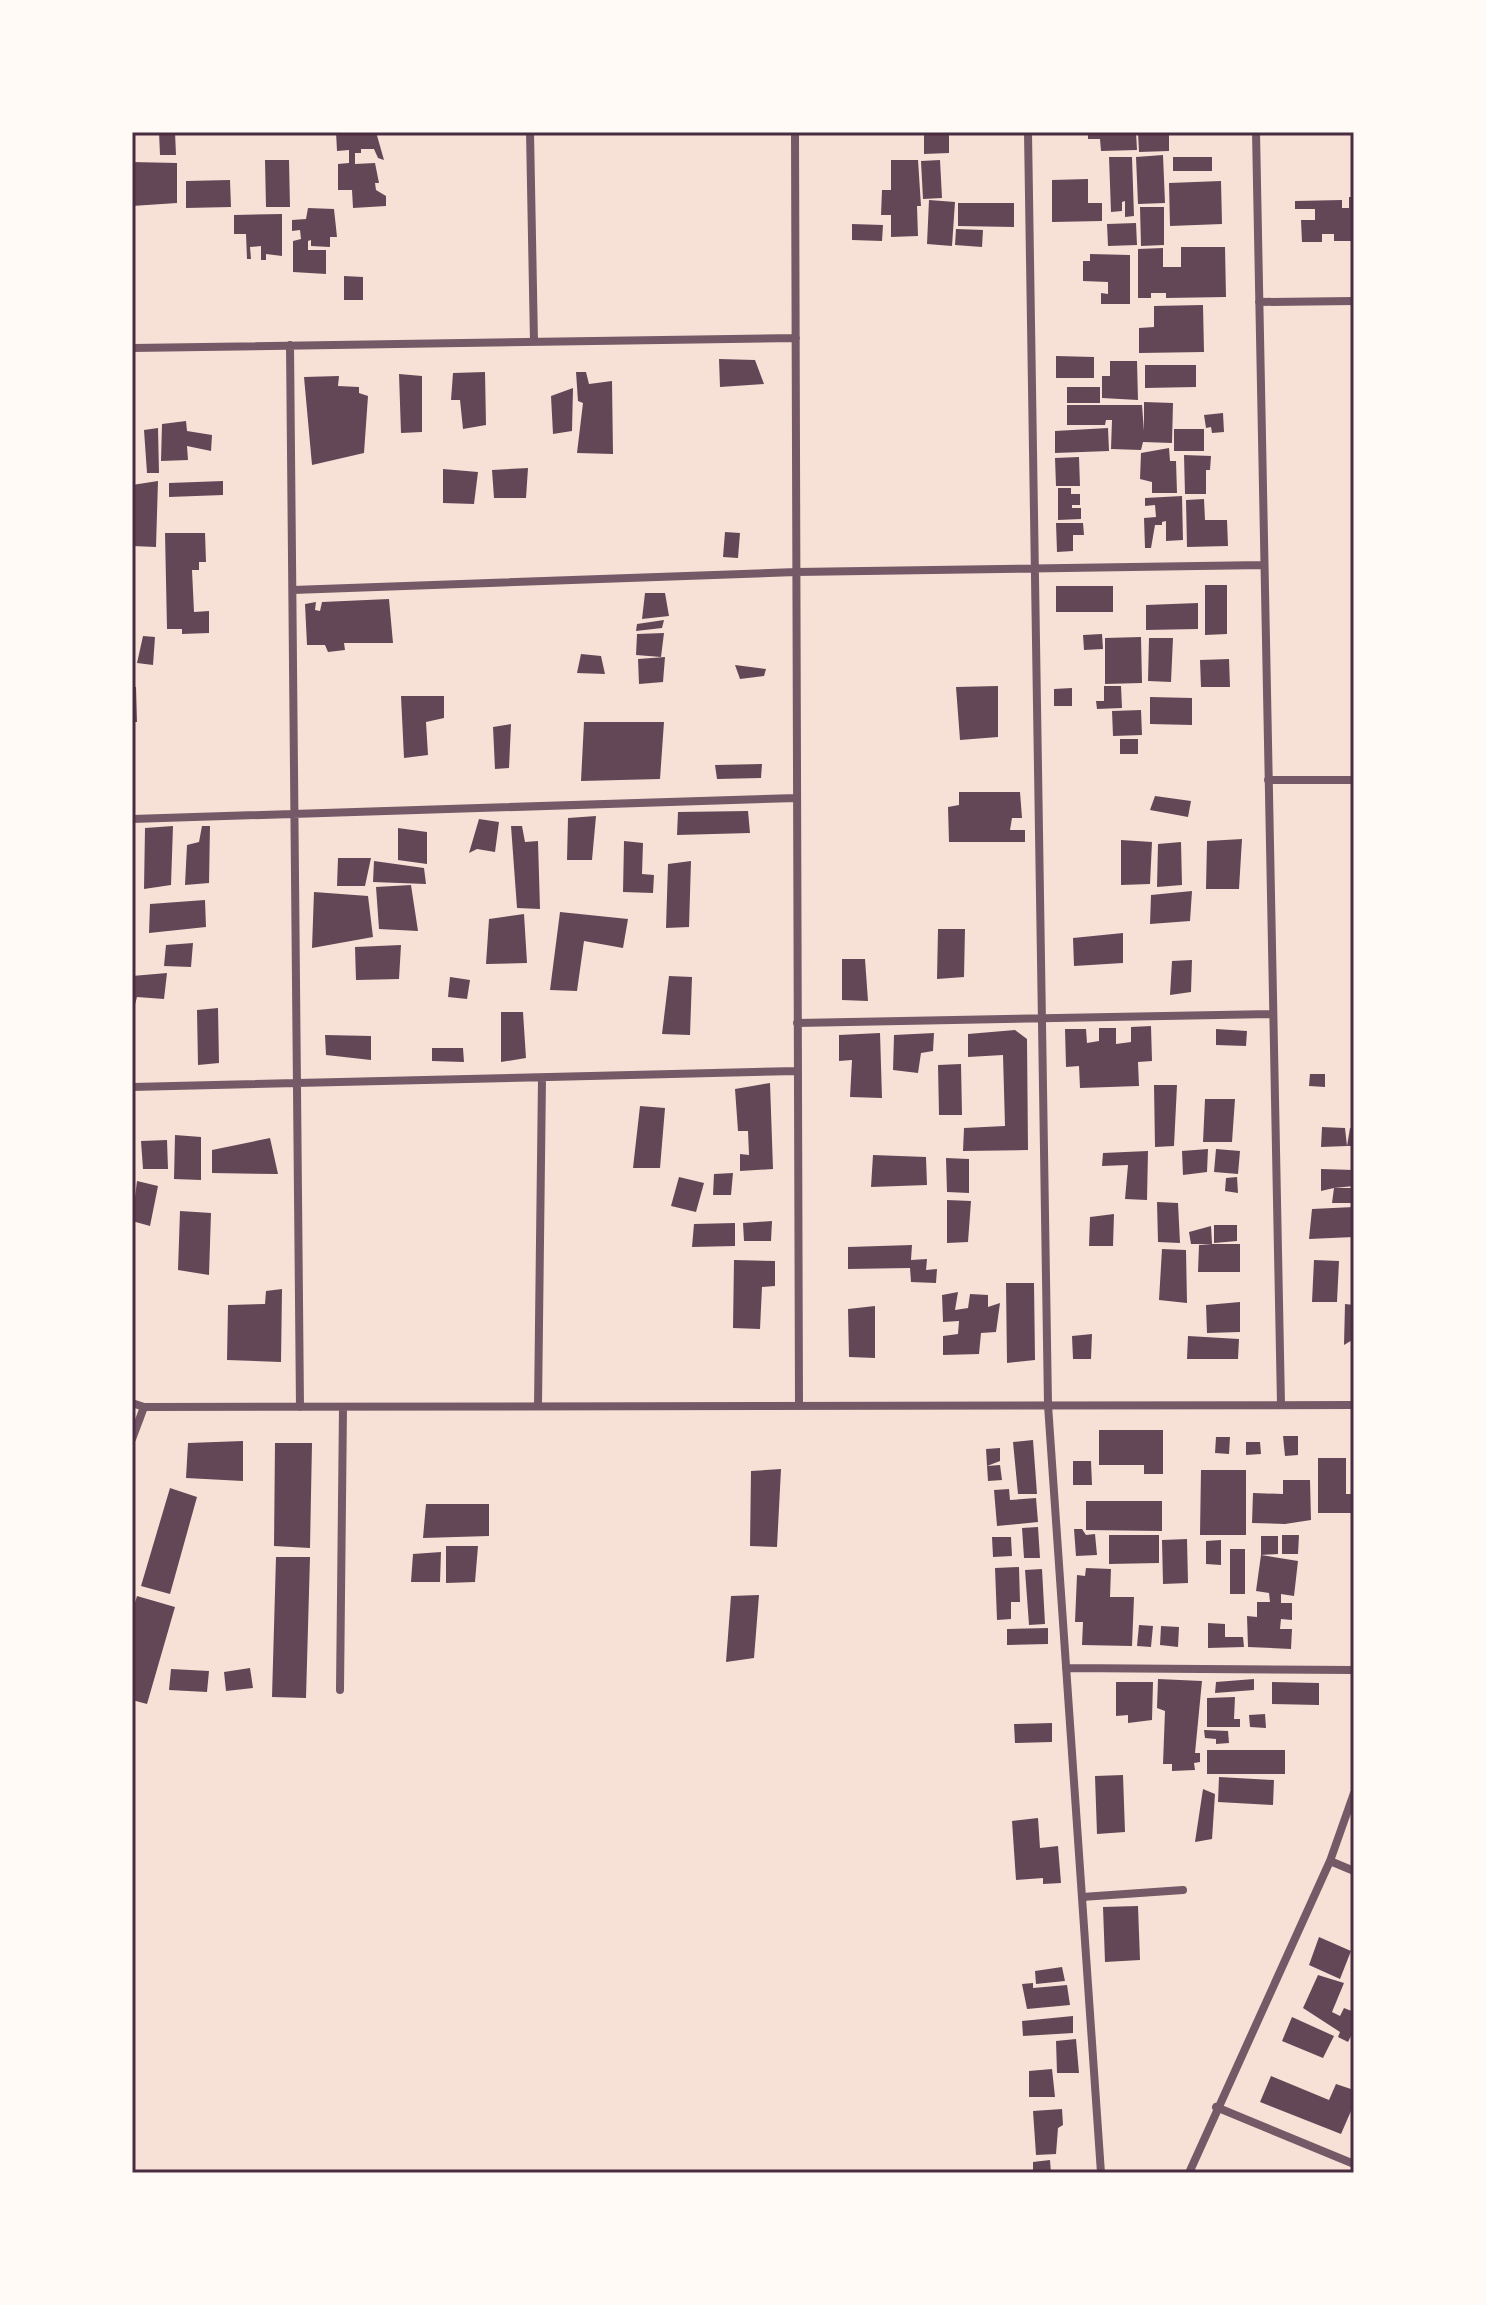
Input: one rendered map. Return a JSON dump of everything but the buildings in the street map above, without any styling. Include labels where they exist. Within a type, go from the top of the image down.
[{"type":"street","points":[[530,132],[534,342]]},
{"type":"street","points":[[795,132],[799,1406]]},
{"type":"street","points":[[1028,132],[1048,1405],[1101,2173]]},
{"type":"street","points":[[1256,132],[1281,1404]]},
{"type":"street","points":[[1259,302],[1354,301]]},
{"type":"street","points":[[132,348],[796,338]]},
{"type":"street","points":[[290,345],[292,816],[300,1407]]},
{"type":"street","points":[[293,590],[796,572],[1264,565]]},
{"type":"street","points":[[1268,780],[1354,780]]},
{"type":"street","points":[[132,819],[797,798]]},
{"type":"street","points":[[797,1023],[1273,1014]]},
{"type":"street","points":[[132,1087],[797,1071]]},
{"type":"street","points":[[538,1406],[542,1078]]},
{"type":"street","points":[[132,1403],[144,1407],[1354,1405]]},
{"type":"street","points":[[132,1439],[144,1407]]},
{"type":"street","points":[[340,1690],[343,1407]]},
{"type":"street","points":[[1066,1668],[1354,1670]]},
{"type":"street","points":[[1189,2173],[1216,2107],[1330,1861],[1354,1793]]},
{"type":"street","points":[[1330,1861],[1354,1871]]},
{"type":"street","points":[[1082,1897],[1183,1890]]},
{"type":"street","points":[[1216,2107],[1354,2164]]}]
